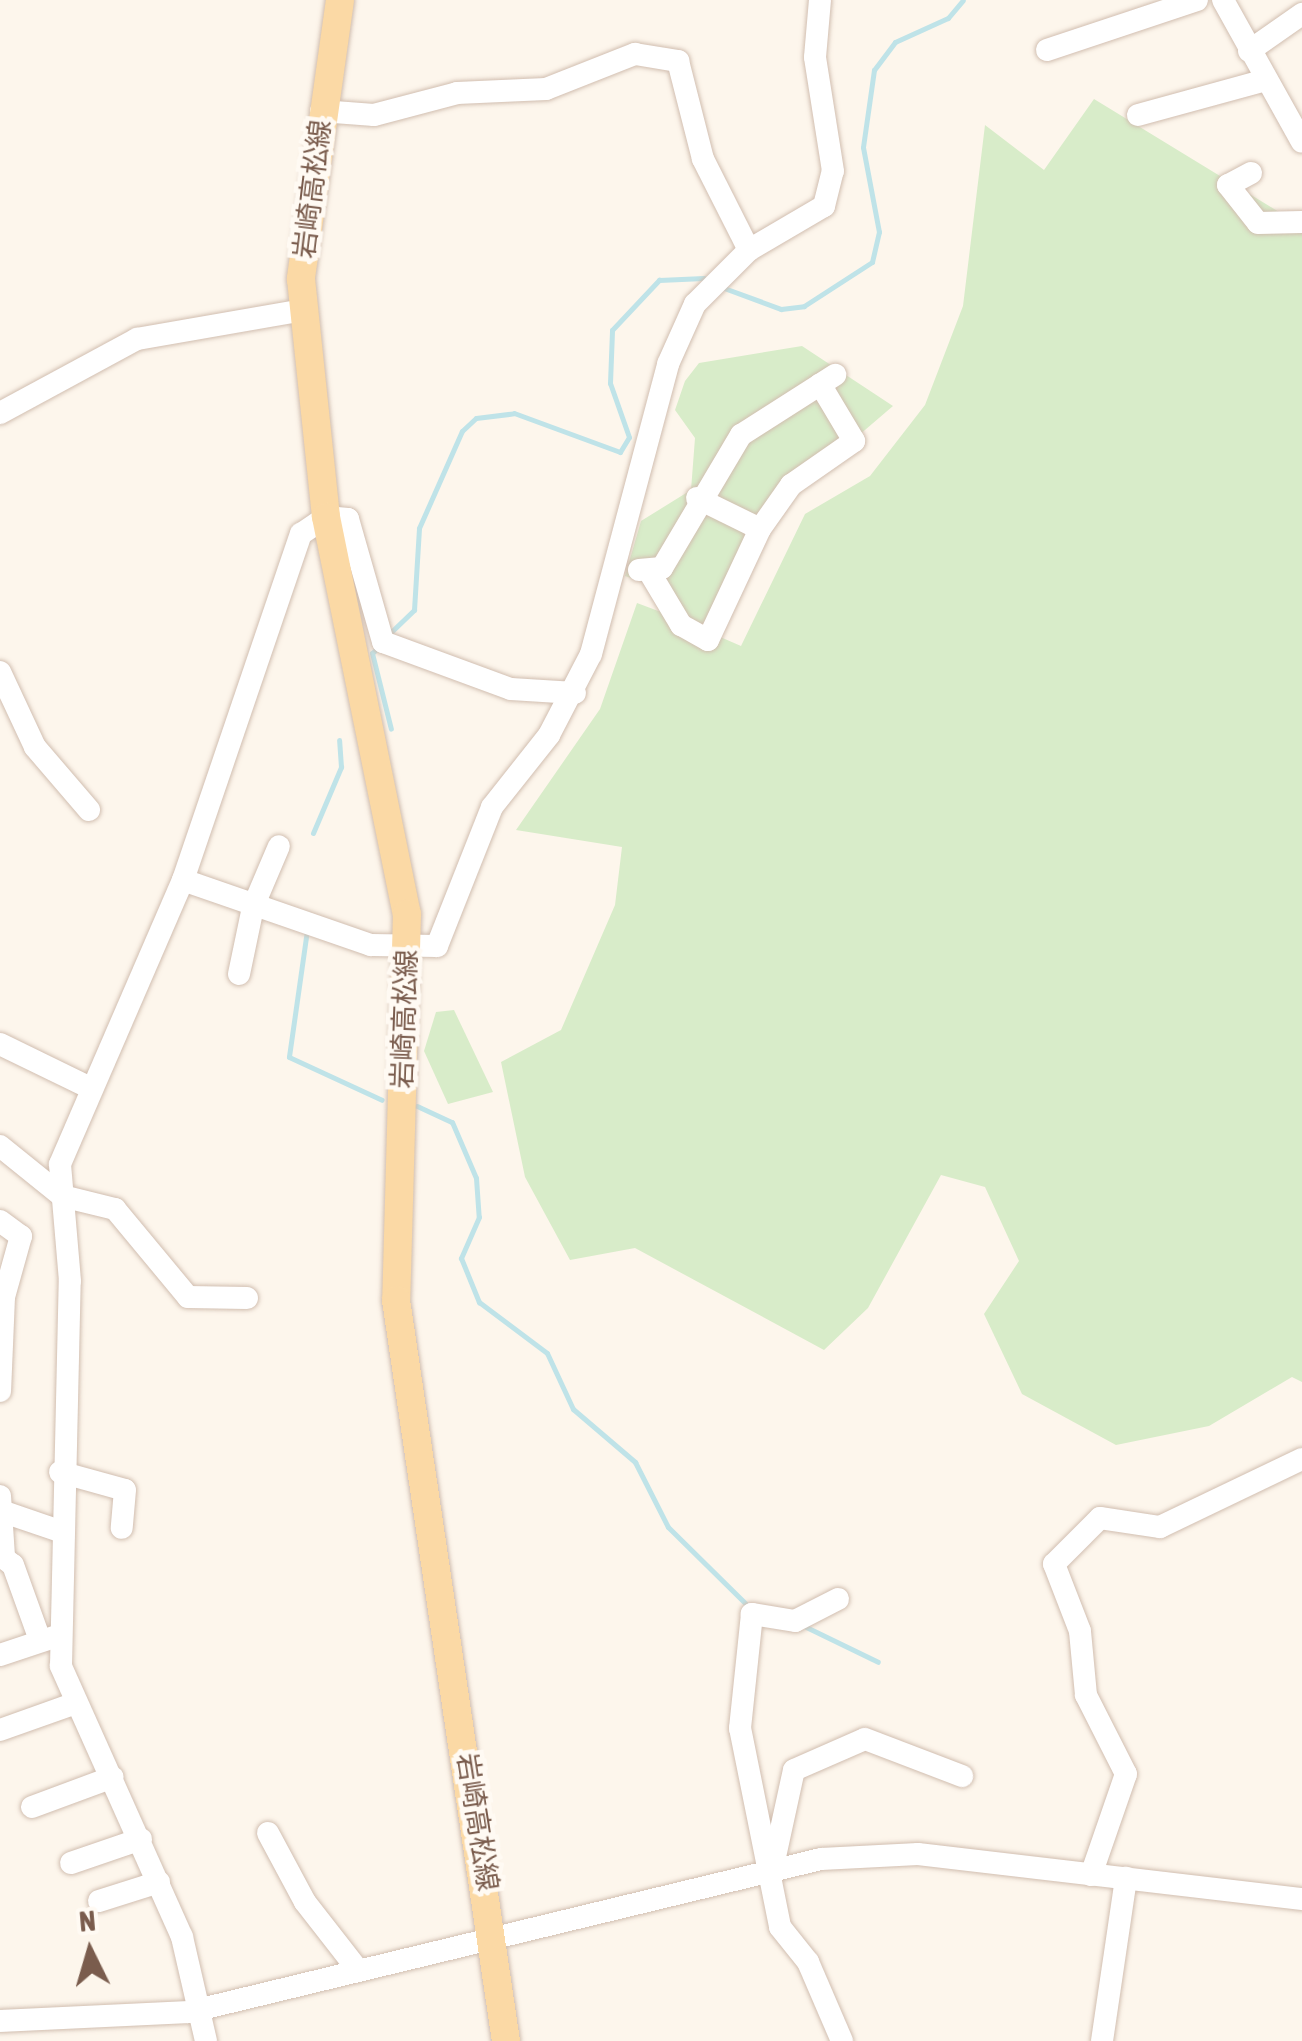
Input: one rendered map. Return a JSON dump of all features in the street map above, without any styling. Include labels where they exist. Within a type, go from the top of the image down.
[{"type":"main road","name":"岩崎高松線","points":[[340,0],[304,220],[304,310],[326,517],[390,814],[407,950],[396,1300],[496,1935],[506,2041]]},
{"type":"street","points":[[183,880],[253,907],[407,950],[437,946],[452,925],[492,807],[574,693],[616,564],[679,336],[711,282],[750,250],[804,226],[830,188],[815,57],[820,0]]},
{"type":"street","points":[[1047,50],[1197,0]]},
{"type":"street","points":[[1223,0],[1300,134]]},
{"type":"street","points":[[1249,51],[1302,14]]},
{"type":"street","points":[[322,111],[374,115],[457,93],[546,89],[635,54],[678,61],[703,159],[750,250]]},
{"type":"street","points":[[1138,115],[1266,80]]},
{"type":"street","points":[[1251,174],[1228,185],[1258,224],[1302,222]]},
{"type":"street","points":[[0,412],[137,339],[304,310]]},
{"type":"street","points":[[616,564],[650,573],[662,568],[697,498],[741,434],[827,380],[854,441],[791,485],[760,528],[708,640],[680,625],[650,573]]},
{"type":"street","points":[[697,498],[760,528]]},
{"type":"street","points":[[49,1638],[70,1281],[60,1164],[88,1088],[183,880],[301,534],[326,517],[348,518],[383,642],[511,689],[574,693]]},
{"type":"street","points":[[0,672],[36,747],[88,810]]},
{"type":"street","points":[[0,726],[36,747]]},
{"type":"street","points":[[239,974],[253,907],[279,846]]},
{"type":"street","points":[[0,1044],[88,1088]]},
{"type":"street","points":[[0,1146],[62,1196],[115,1209],[188,1296],[247,1298]]},
{"type":"street","points":[[0,1221],[21,1236],[4,1297],[0,1391]]},
{"type":"street","points":[[1091,1874],[1126,1774],[1086,1695],[1080,1631],[1054,1564],[1100,1518],[1160,1527],[1302,1459]]},
{"type":"street","points":[[60,1472],[125,1490],[122,1528]]},
{"type":"street","points":[[57,1530],[2,1504],[2,1556],[49,1638],[141,1839],[200,2009],[206,2041]]},
{"type":"street","points":[[838,1598],[795,1621],[752,1614],[746,1628],[740,1728],[780,1928],[808,1962],[842,2041]]},
{"type":"street","points":[[0,1654],[49,1638]]},
{"type":"street","points":[[0,1730],[76,1703]]},
{"type":"street","points":[[770,1870],[794,1770],[865,1740],[962,1776]]},
{"type":"street","points":[[32,1807],[113,1777]]},
{"type":"street","points":[[268,1833],[305,1902],[358,1970]]},
{"type":"street","points":[[71,1863],[141,1839]]},
{"type":"street","points":[[0,2020],[200,2009],[770,1870],[918,1854],[1302,1899]]},
{"type":"street","points":[[1102,2041],[1126,1878]]},
{"type":"street","points":[[98,1901],[159,1882]]},
{"type":"green space","points":[[1094,99],[1302,226],[1302,1382],[1292,1377],[1209,1426],[1116,1445],[1022,1394],[984,1314],[1019,1261],[985,1187],[941,1175],[868,1308],[824,1350],[635,1248],[570,1260],[525,1177],[501,1062],[561,1030],[615,905],[622,847],[516,830],[600,709],[637,603],[661,612],[643,582],[625,576],[641,521],[691,490],[695,438],[675,410],[685,381],[699,363],[802,346],[893,406],[796,489],[763,534],[718,636],[741,646],[805,514],[870,476],[925,405],[963,306],[985,125],[1044,170]]},
{"type":"green space","points":[[454,1010],[493,1092],[448,1104],[424,1051],[436,1012]]},
{"type":"waterway","points":[[724,288],[781,309],[804,306],[872,262],[879,232],[863,147],[874,70],[895,42],[948,18],[963,0]]},
{"type":"waterway","points":[[389,634],[414,610],[419,528],[462,431],[476,418],[514,413],[620,452],[629,437],[610,383],[612,330],[659,280],[704,278]]},
{"type":"waterway","points":[[379,647],[372,653],[391,729]]},
{"type":"waterway","points":[[313,833],[341,767],[339,740]]},
{"type":"waterway","points":[[307,930],[289,1057],[382,1100]]},
{"type":"waterway","points":[[417,1106],[452,1122],[476,1178],[479,1217],[461,1258],[479,1302],[547,1353],[573,1409],[635,1462],[668,1527],[747,1605]]},
{"type":"waterway","points":[[804,1626],[878,1662]]}]
